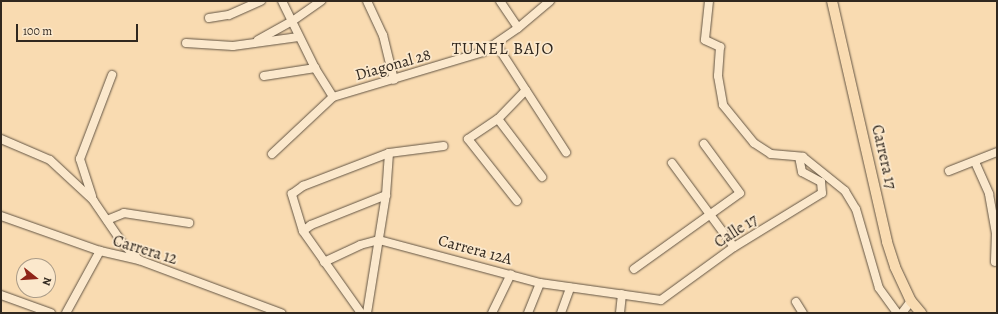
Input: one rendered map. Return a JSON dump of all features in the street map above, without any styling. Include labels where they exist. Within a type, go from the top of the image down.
[{"type":"main road","name":"Carrera 17","points":[[832,1],[887,242],[895,268],[910,301],[921,313]]},
{"type":"street","points":[[209,18],[229,15],[261,1]]},
{"type":"street","points":[[282,1],[314,68],[333,96]]},
{"type":"street","points":[[252,43],[291,22],[321,1]]},
{"type":"street","points":[[367,1],[383,36],[394,80]]},
{"type":"street","points":[[500,1],[518,28]]},
{"type":"street","name":"Diagonal 28","points":[[272,154],[333,96],[394,80],[483,52],[518,28],[550,1]]},
{"type":"street","points":[[709,1],[705,40],[720,47],[718,76],[724,105],[754,143],[771,154],[803,157],[831,178],[848,195],[856,209],[879,288],[897,313]]},
{"type":"street","points":[[186,43],[233,46],[298,37]]},
{"type":"street","points":[[496,44],[566,152]]},
{"type":"street","points":[[264,76],[314,68]]},
{"type":"street","points":[[93,200],[80,159],[112,75]]},
{"type":"street","points":[[517,202],[468,139],[498,119],[526,90]]},
{"type":"street","points":[[498,119],[542,177]]},
{"type":"street","points":[[1,139],[50,160],[93,200],[123,244],[139,260]]},
{"type":"street","points":[[634,269],[740,193],[704,144]]},
{"type":"street","points":[[362,313],[303,231],[292,194],[303,186],[389,153],[444,146]]},
{"type":"street","points":[[948,171],[975,162],[997,152]]},
{"type":"street","points":[[367,313],[386,195],[389,153]]},
{"type":"street","name":"Calle 17","points":[[622,294],[662,300],[734,247],[822,192],[822,182],[802,172],[799,157]]},
{"type":"street","points":[[672,162],[734,247]]},
{"type":"street","points":[[975,162],[989,194],[996,232],[995,262]]},
{"type":"street","points":[[303,231],[311,225],[386,195]]},
{"type":"street","points":[[107,220],[124,212],[189,224]]},
{"type":"street","name":"Carrera 12","points":[[1,216],[100,251],[139,260],[281,313]]},
{"type":"street","name":"Carrera 12A","points":[[324,262],[360,245],[379,240],[511,274],[540,283],[622,294]]},
{"type":"street","points":[[66,313],[100,251]]},
{"type":"street","points":[[492,313],[511,274]]},
{"type":"street","points":[[528,313],[540,283]]},
{"type":"street","points":[[560,313],[570,288]]},
{"type":"street","points":[[620,313],[622,294]]},
{"type":"street","points":[[1,295],[51,313]]},
{"type":"street","points":[[902,313],[910,301]]},
{"type":"street","points":[[796,302],[803,313]]},
{"type":"district","name":"TUNEL BAJO","points":[[503,49]]}]
